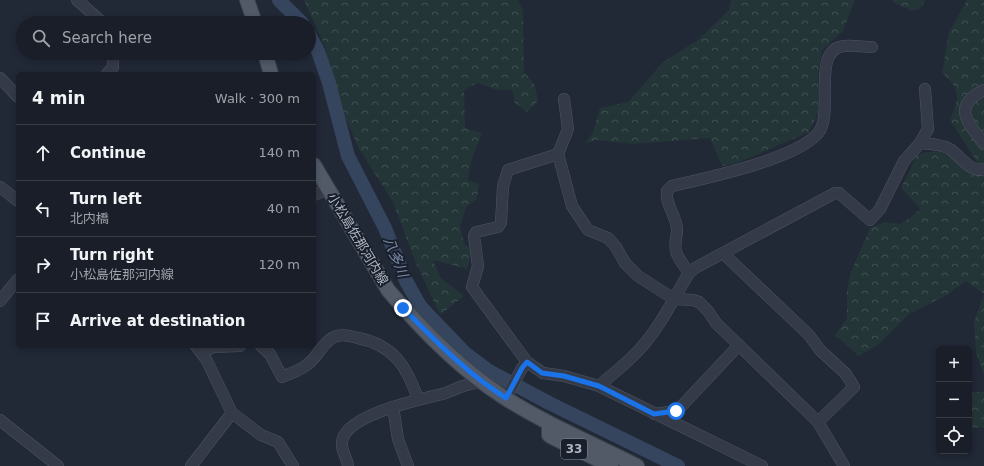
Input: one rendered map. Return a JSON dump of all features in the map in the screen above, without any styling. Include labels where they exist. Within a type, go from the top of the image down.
[{"type":"main road","points":[[246,0],[252,16]]},
{"type":"main road","points":[[267,60],[270,72]]},
{"type":"main road","name":"小松島佐那河内線","points":[[316,168],[388,290],[403,308],[453,358],[480,380],[549,424],[637,466]]},
{"type":"main road","name":"33","points":[[549,424],[549,435],[611,466]]},
{"type":"street","points":[[77,0],[95,16]]},
{"type":"street","points":[[689,273],[675,248],[677,229],[668,204],[667,191],[672,186],[737,170],[793,150],[809,142],[823,125],[826,116],[825,69],[831,54],[836,49],[844,46],[872,47]]},
{"type":"street","points":[[109,72],[113,67],[113,60]]},
{"type":"street","points":[[0,78],[16,95]]},
{"type":"street","points":[[599,386],[638,351],[674,300],[689,273],[835,193],[839,193],[870,220],[880,209],[904,161],[920,143],[928,129],[925,89]]},
{"type":"street","points":[[984,90],[976,94],[967,103],[964,113],[967,121],[984,144]]},
{"type":"street","points":[[564,99],[568,129],[558,154],[572,206],[588,230],[608,238],[629,268],[674,300],[692,300],[699,302],[708,311],[716,323],[818,422],[844,466]]},
{"type":"street","points":[[920,143],[944,146],[950,149],[973,169],[984,170]]},
{"type":"street","points":[[558,154],[508,170],[503,186],[501,223],[498,227],[476,232],[474,236],[478,266],[472,288],[524,365],[542,373],[564,376],[599,386],[762,466]]},
{"type":"street","points":[[0,187],[16,199]]},
{"type":"street","points":[[316,194],[328,189]]},
{"type":"street","points":[[725,252],[728,258],[809,335],[820,350],[846,374],[854,386],[818,422]]},
{"type":"street","points":[[0,301],[16,281]]},
{"type":"street","points":[[263,348],[270,354],[282,377],[310,363],[325,344],[336,336],[344,335],[374,341],[385,346],[404,367],[412,381],[418,399]]},
{"type":"street","points":[[654,414],[676,411],[739,345]]},
{"type":"street","points":[[199,349],[232,413],[261,435],[278,442],[293,466]]},
{"type":"street","points":[[507,396],[524,365]]},
{"type":"street","points":[[348,466],[342,448],[344,435],[351,428],[366,418],[418,399],[476,384],[480,380]]},
{"type":"street","points":[[393,407],[398,439],[408,466]]},
{"type":"street","points":[[191,466],[232,413]]},
{"type":"street","points":[[0,420],[58,466]]},
{"type":"green space","points":[[304,0],[518,0],[523,11],[524,72],[535,85],[538,101],[527,112],[515,103],[512,90],[497,90],[477,83],[464,90],[465,128],[482,133],[472,158],[468,180],[479,184],[477,199],[466,207],[460,227],[464,243],[472,251],[467,269],[433,260],[441,278],[464,296],[440,315],[415,261],[393,202],[359,149],[335,94],[326,49],[316,27],[316,16],[311,16]]},
{"type":"green space","points":[[731,0],[855,0],[843,31],[822,50],[818,73],[818,113],[809,132],[737,163],[722,166],[710,138],[634,144],[596,140],[585,144],[593,132],[600,108],[628,102],[663,62],[698,40],[729,10]]},
{"type":"green space","points":[[893,0],[926,0],[919,9],[911,11],[893,2]]},
{"type":"green space","points":[[967,0],[984,0],[984,294],[966,281],[945,296],[909,314],[879,344],[859,356],[835,335],[847,318],[847,291],[850,274],[870,228],[884,222],[901,224],[921,209],[901,188],[917,155],[926,152],[945,151],[956,162],[977,162],[950,120],[957,100],[957,95],[953,84],[942,73],[949,32]]},
{"type":"green space","points":[[984,294],[984,376],[976,352],[974,322]]},
{"type":"green space","points":[[972,392],[984,392],[984,428],[972,427]]},
{"type":"waterway","name":"八多川","points":[[279,0],[295,16]]},
{"type":"waterway","name":"八多川","points":[[316,47],[329,83],[348,156],[385,228],[406,281],[420,306],[465,353],[489,371],[549,403],[678,466]]},
{"type":"route","points":[[403,308],[453,358],[480,380],[506,398],[522,368],[527,362],[542,373],[587,381],[654,414],[676,411]]}]
